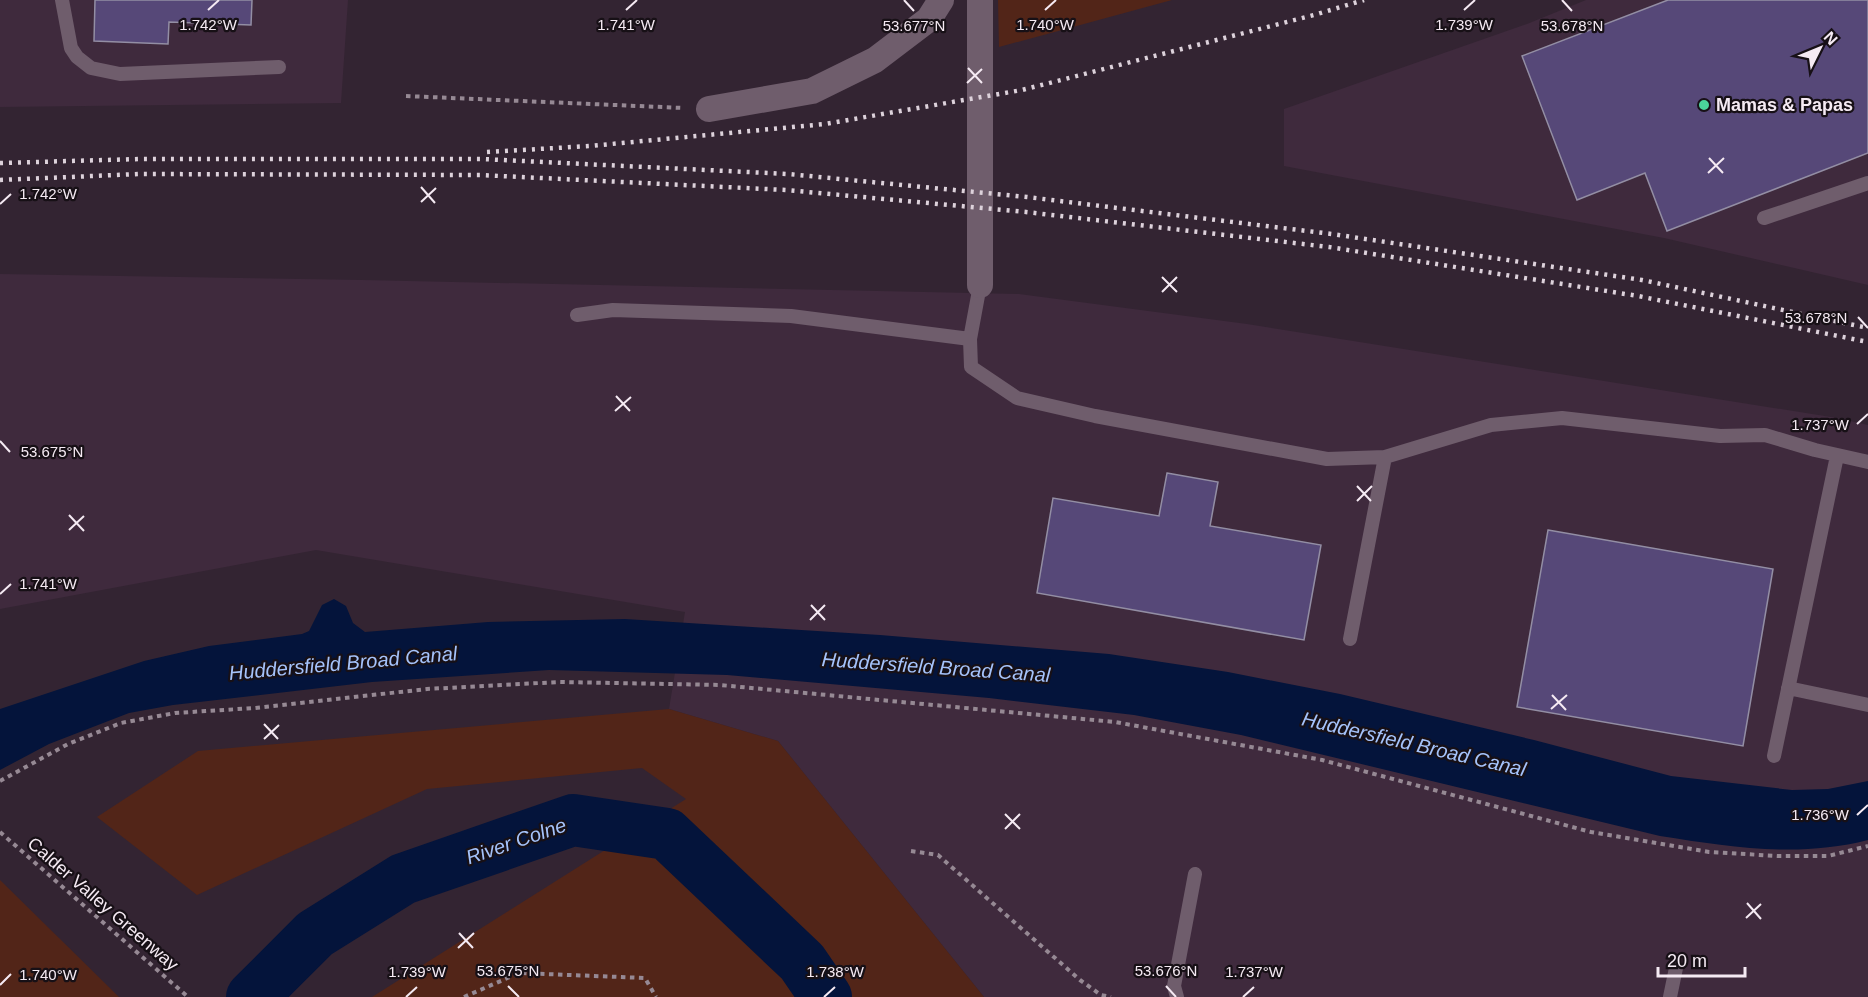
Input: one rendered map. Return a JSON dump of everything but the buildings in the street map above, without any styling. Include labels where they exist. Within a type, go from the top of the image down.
[{"type":"street","points":[[709,109],[812,91],[875,60],[929,19],[941,0]]},
{"type":"street","points":[[980,0],[980,285]]},
{"type":"lane","points":[[62,0],[71,48],[77,57],[91,68],[120,74],[279,67]]},
{"type":"lane","points":[[1764,218],[1868,183]]},
{"type":"lane","points":[[980,285],[970,339],[971,367],[1017,398],[1130,423],[1327,459],[1385,457],[1491,425],[1562,418],[1720,436],[1765,435],[1837,456],[1868,462]]},
{"type":"lane","points":[[577,315],[613,310],[791,316],[970,339]]},
{"type":"lane","points":[[1774,756],[1837,456]]},
{"type":"lane","points":[[1350,639],[1385,457]]},
{"type":"lane","points":[[1788,688],[1868,705]]},
{"type":"lane","points":[[1177,997],[1174,986],[1195,874]]},
{"type":"lane","points":[[1670,997],[1676,968]]},
{"type":"path","points":[[406,96],[709,109]]},
{"type":"path","points":[[0,781],[68,744],[121,723],[175,713],[255,708],[427,689],[499,685],[559,682],[720,685],[1115,722],[1322,760],[1591,832],[1709,852],[1828,856],[1868,846]]},
{"type":"path","name":"Calder Valley Greenway","points":[[0,832],[188,997]]},
{"type":"path","points":[[911,851],[938,855],[1080,980],[1101,995],[1111,997]]},
{"type":"path","points":[[464,997],[519,973],[645,978],[656,997]]},
{"type":"shaded area","points":[[0,0],[348,0],[341,103],[0,107]]},
{"type":"shaded area","points":[[998,0],[1172,0],[999,47]]},
{"type":"shaded area","points":[[1586,0],[1868,0],[1868,285],[1664,238],[1284,166],[1284,109],[1527,24]]},
{"type":"shaded area","points":[[0,274],[1019,294],[1247,324],[1837,418],[1868,425],[1868,997],[984,997],[778,741],[669,709],[685,612],[316,550],[0,609]]},
{"type":"shaded area","points":[[669,709],[778,741],[984,997],[372,997],[686,799],[642,768],[427,789],[197,895],[97,817],[198,751]]},
{"type":"shaded area","points":[[0,880],[119,997],[0,997]]},
{"type":"water","name":"Huddersfield Broad Canal","points":[[334,599],[346,606],[353,623],[365,632],[488,622],[625,619],[880,635],[1109,654],[1228,672],[1340,694],[1534,740],[1671,776],[1792,790],[1828,789],[1868,781],[1868,840],[1816,849],[1790,850],[1738,847],[1686,840],[1660,836],[1241,735],[1134,715],[989,698],[727,675],[549,670],[372,682],[173,705],[129,713],[49,744],[0,770],[0,709],[144,661],[209,646],[302,634],[309,631],[322,605]]},
{"type":"waterway","name":"River Colne","points":[[252,997],[315,934],[403,879],[573,820],[667,834],[802,962],[826,997]]},
{"type":"railway","points":[[487,152],[590,146],[825,124],[1022,90],[1364,0]]},
{"type":"railway","points":[[0,163],[140,159],[482,159],[788,174],[1027,197],[1332,234],[1642,280],[1868,328]]},
{"type":"railway","points":[[0,180],[139,174],[480,175],[786,190],[1026,212],[1329,247],[1638,296],[1868,342]]},
{"type":"place","name":"Mamas & Papas","points":[[1704,105]]}]
